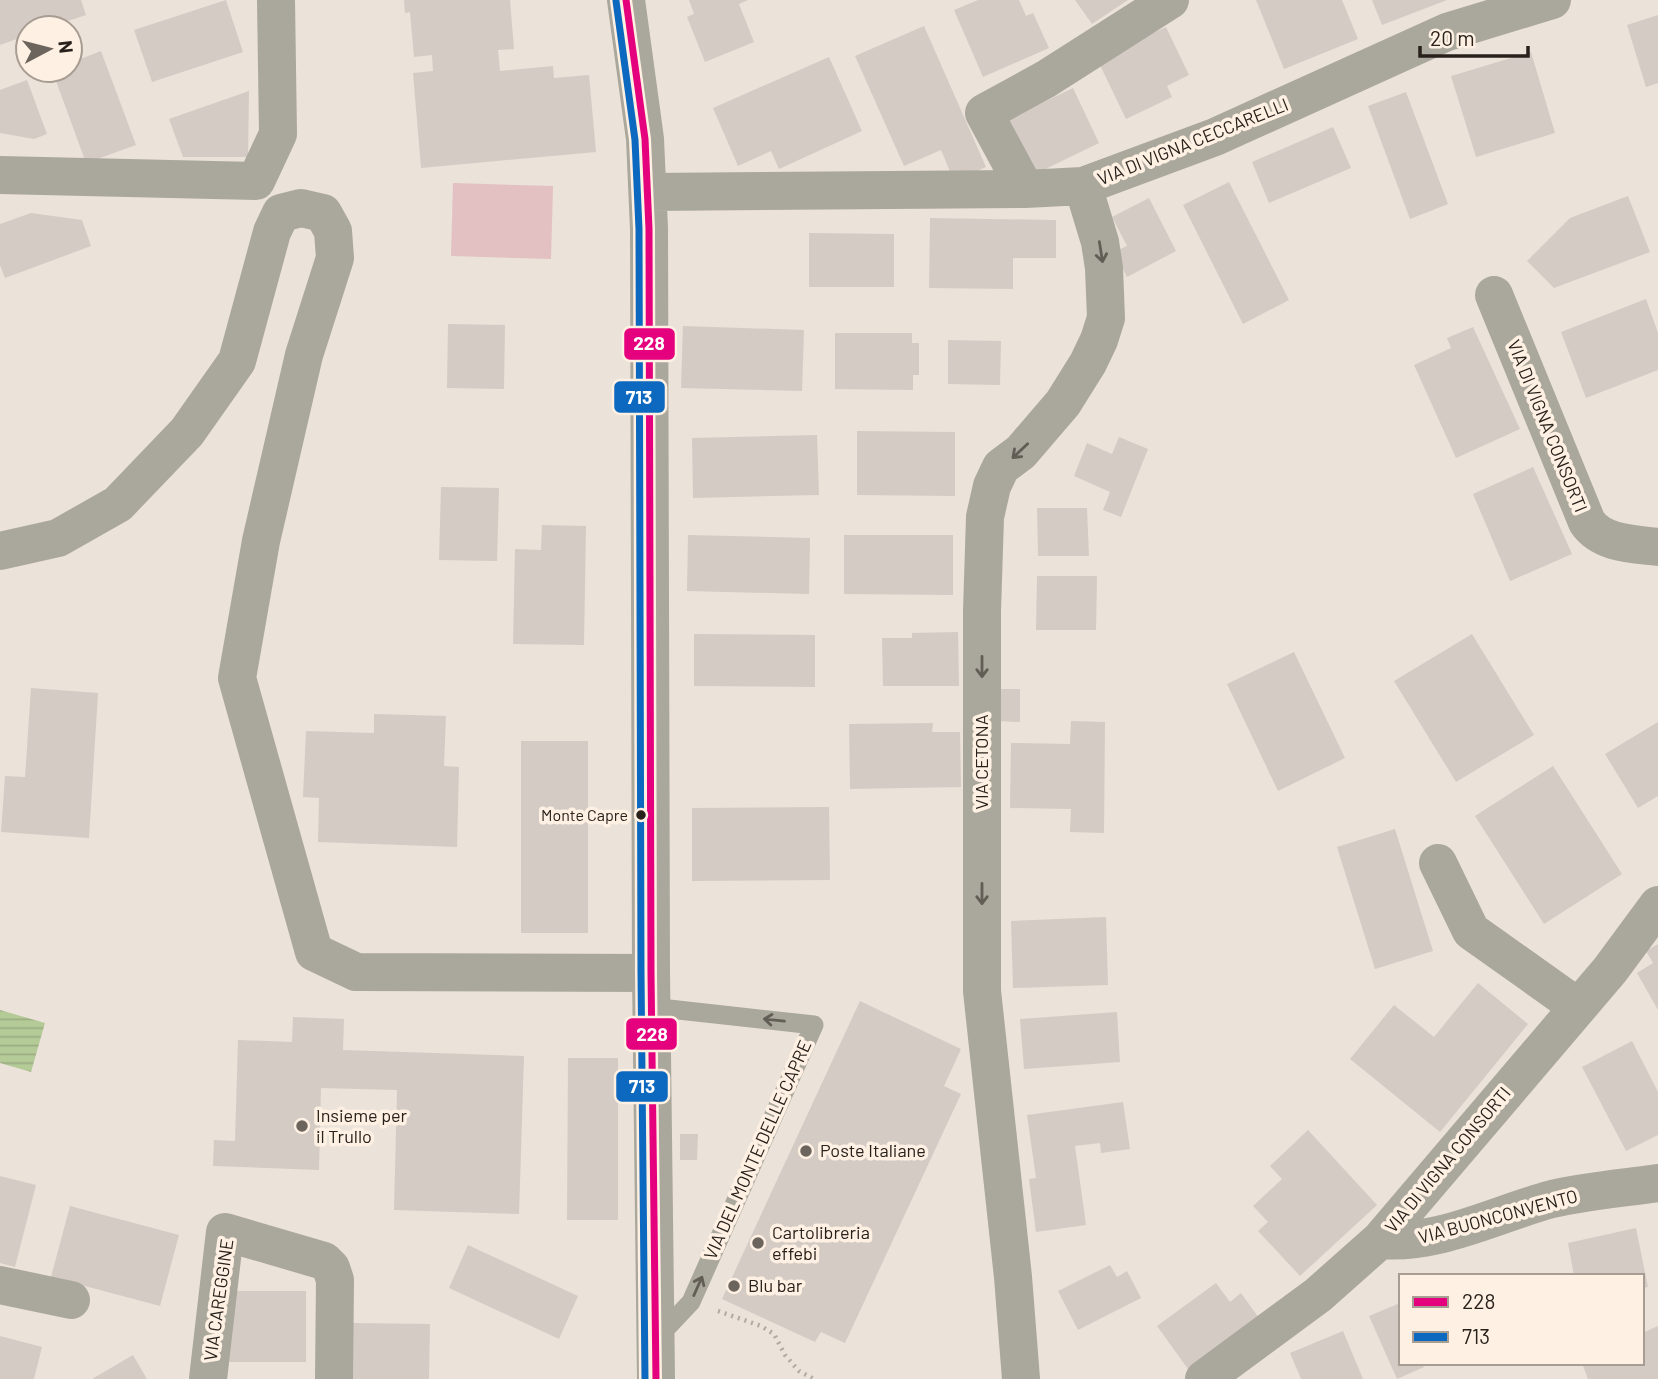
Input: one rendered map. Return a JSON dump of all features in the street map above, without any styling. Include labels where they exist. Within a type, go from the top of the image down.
[{"type":"street","points":[[0,175],[256,181],[278,134],[276,0]]},
{"type":"street","points":[[626,0],[640,99],[649,192],[651,990],[656,1379]]},
{"type":"street","points":[[1025,188],[984,113],[1046,79],[1170,0]]},
{"type":"street","name":"VIA DI VIGNA CECCARELLI","points":[[649,192],[1083,186],[1215,137],[1447,32],[1552,0]]},
{"type":"street","name":"VIA CETONA","points":[[1021,1379],[1013,1277],[982,991],[982,611],[985,517],[992,486],[1001,467],[1021,452],[1063,403],[1100,340],[1106,318],[1104,268],[1100,242],[1083,186]]},
{"type":"street","points":[[0,551],[58,538],[118,504],[187,432],[237,361],[272,232],[281,214],[301,208],[323,213],[333,231],[335,258],[301,368],[261,541],[237,678],[314,952],[356,972],[651,990]]},
{"type":"street","name":"VIA DI VIGNA CONSORTI","points":[[1494,295],[1587,522],[1595,533],[1607,539],[1658,547]]},
{"type":"street","points":[[1437,863],[1471,930],[1578,1007]]},
{"type":"street","name":"VIA DI VIGNA CONSORTI","points":[[1204,1379],[1318,1295],[1380,1240],[1610,970],[1658,905]]},
{"type":"street","name":"VIA BUONCONVENTO","points":[[1380,1240],[1411,1240],[1445,1233],[1554,1199],[1658,1183]]},
{"type":"street","name":"VIA CAREGGINE","points":[[208,1379],[225,1232],[324,1261],[331,1268],[335,1280],[334,1379]]},
{"type":"street","points":[[0,1285],[71,1300]]},
{"type":"lane","name":"VIA DEL MONTE DELLE CAPRE","points":[[651,990],[814,1025],[691,1302],[656,1339]]},
{"type":"path","points":[[691,1302],[761,1326],[774,1334],[799,1371],[814,1379]]},
{"type":"shaded area","points":[[453,183],[553,186],[551,259],[451,256]]},
{"type":"shaded area","points":[[0,1010],[45,1023],[31,1072],[0,1063]]},
{"type":"building","points":[[0,0],[81,0],[84,16],[14,14],[14,40],[0,45]]},
{"type":"building","points":[[226,0],[243,52],[152,82],[134,30]]},
{"type":"building","points":[[404,0],[510,0],[514,49],[498,50],[500,71],[553,66],[554,78],[589,75],[596,152],[421,168],[413,73],[433,71],[432,55],[414,57],[410,12],[405,13]]},
{"type":"building","points":[[689,0],[748,0],[739,4],[754,42],[705,62],[687,17],[694,14]]},
{"type":"building","points":[[978,0],[1019,0],[1026,16],[1033,13],[1049,48],[983,77],[954,10]]},
{"type":"building","points":[[1075,0],[1128,0],[1092,24]]},
{"type":"building","points":[[1256,0],[1342,0],[1358,39],[1284,69]]},
{"type":"building","points":[[1372,0],[1447,0],[1382,25]]},
{"type":"building","points":[[1658,15],[1658,83],[1646,87],[1627,25]]},
{"type":"building","points":[[924,26],[986,167],[954,181],[941,150],[904,166],[855,56]]},
{"type":"building","points":[[1166,27],[1189,75],[1167,86],[1172,97],[1126,119],[1097,59]]},
{"type":"building","points":[[101,51],[136,145],[86,163],[57,84],[84,84],[84,58]]},
{"type":"building","points":[[1531,52],[1555,133],[1476,157],[1451,76]]},
{"type":"building","points":[[829,57],[862,131],[779,169],[771,151],[738,166],[713,108]]},
{"type":"building","points":[[16,84],[28,84],[47,134],[34,139],[0,133],[0,90]]},
{"type":"building","points":[[1073,88],[1099,143],[1029,177],[1002,122]]},
{"type":"building","points":[[249,91],[248,157],[183,157],[169,119]]},
{"type":"building","points":[[1406,92],[1448,204],[1410,219],[1368,106]]},
{"type":"building","points":[[1333,127],[1351,168],[1269,203],[1252,162]]},
{"type":"building","points":[[1229,182],[1289,300],[1243,324],[1183,205]]},
{"type":"building","points":[[1628,196],[1650,252],[1554,288],[1527,261],[1570,218]]},
{"type":"building","points":[[1149,198],[1176,251],[1127,277],[1114,252],[1127,246],[1112,217]]},
{"type":"building","points":[[31,213],[82,220],[91,246],[5,278],[0,265],[0,224]]},
{"type":"building","points":[[930,218],[1056,220],[1056,258],[1013,258],[1013,289],[929,288]]},
{"type":"building","points":[[809,233],[894,234],[894,287],[809,287]]},
{"type":"building","points":[[1646,299],[1658,333],[1658,370],[1586,398],[1561,332]]},
{"type":"building","points":[[448,324],[505,325],[504,389],[447,388]]},
{"type":"building","points":[[683,326],[804,330],[802,391],[681,388]]},
{"type":"building","points":[[1473,327],[1520,429],[1456,458],[1414,365],[1451,348],[1447,338]]},
{"type":"building","points":[[835,333],[912,333],[912,343],[919,343],[919,375],[913,375],[913,390],[835,389]]},
{"type":"building","points":[[948,340],[1001,341],[1000,385],[948,384]]},
{"type":"building","points":[[857,431],[955,432],[955,496],[857,495]]},
{"type":"building","points":[[817,435],[819,495],[693,498],[692,438]]},
{"type":"building","points":[[1119,437],[1148,449],[1121,517],[1103,510],[1110,492],[1074,476],[1087,443],[1112,454]]},
{"type":"building","points":[[1533,467],[1572,554],[1510,581],[1473,494]]},
{"type":"building","points":[[441,487],[499,488],[497,561],[439,560]]},
{"type":"building","points":[[1037,508],[1087,508],[1089,556],[1038,556]]},
{"type":"building","points":[[542,525],[586,526],[584,645],[513,644],[515,549],[541,550]]},
{"type":"building","points":[[688,535],[810,538],[809,594],[687,591]]},
{"type":"building","points":[[844,535],[953,535],[953,595],[844,594]]},
{"type":"building","points":[[1037,576],[1097,576],[1096,630],[1036,630]]},
{"type":"building","points":[[958,632],[959,686],[883,686],[882,638],[912,638],[912,633]]},
{"type":"building","points":[[694,634],[815,635],[815,687],[694,686]]},
{"type":"building","points":[[1472,634],[1534,735],[1456,782],[1394,681]]},
{"type":"building","points":[[1294,652],[1345,758],[1278,791],[1227,684]]},
{"type":"building","points":[[31,688],[98,693],[89,838],[1,832],[5,776],[25,777]]},
{"type":"building","points":[[996,689],[1020,689],[1020,722],[996,721]]},
{"type":"building","points":[[374,714],[446,716],[444,766],[459,767],[457,847],[318,842],[319,798],[303,797],[306,731],[374,733]]},
{"type":"building","points":[[1071,721],[1105,722],[1104,833],[1070,832],[1071,809],[1010,808],[1011,743],[1070,744]]},
{"type":"building","points":[[1658,722],[1658,796],[1638,808],[1605,754]]},
{"type":"building","points":[[933,723],[932,732],[960,732],[961,787],[850,789],[849,724]]},
{"type":"building","points":[[521,741],[588,741],[588,933],[521,933]]},
{"type":"building","points":[[1553,766],[1622,874],[1544,924],[1475,816]]},
{"type":"building","points":[[829,807],[830,880],[692,881],[692,808]]},
{"type":"building","points":[[1395,829],[1433,951],[1375,969],[1337,847]]},
{"type":"building","points":[[1106,917],[1108,985],[1013,988],[1011,921]]},
{"type":"building","points":[[1658,944],[1658,1010],[1637,973],[1653,963],[1646,951]]},
{"type":"building","points":[[1478,983],[1528,1024],[1440,1132],[1350,1059],[1394,1005],[1434,1037]]},
{"type":"building","points":[[860,1001],[961,1049],[944,1086],[961,1094],[845,1343],[821,1332],[815,1342],[722,1299]]},
{"type":"building","points":[[1117,1012],[1120,1062],[1024,1069],[1020,1019]]},
{"type":"building","points":[[293,1017],[344,1019],[343,1050],[524,1056],[519,1214],[394,1210],[397,1090],[321,1088],[319,1170],[213,1166],[214,1140],[235,1141],[238,1040],[292,1042]]},
{"type":"building","points":[[1632,1041],[1658,1092],[1658,1135],[1626,1151],[1582,1067]]},
{"type":"building","points":[[568,1058],[618,1058],[618,1220],[567,1220]]},
{"type":"building","points":[[1123,1102],[1130,1149],[1101,1153],[1100,1143],[1075,1146],[1086,1225],[1036,1232],[1029,1179],[1036,1178],[1027,1115]]},
{"type":"building","points":[[1308,1130],[1377,1205],[1300,1276],[1258,1231],[1268,1222],[1253,1206],[1282,1179],[1270,1166]]},
{"type":"building","points":[[680,1134],[698,1134],[697,1160],[680,1160]]},
{"type":"building","points":[[0,1176],[36,1185],[15,1267],[0,1263]]},
{"type":"building","points":[[70,1206],[179,1235],[160,1306],[51,1277]]},
{"type":"building","points":[[1636,1228],[1648,1287],[1644,1288],[1644,1274],[1574,1274],[1568,1243]]},
{"type":"building","points":[[468,1245],[578,1296],[559,1339],[449,1288]]},
{"type":"building","points":[[1110,1265],[1117,1277],[1127,1271],[1141,1298],[1078,1330],[1058,1291]]},
{"type":"building","points":[[1216,1283],[1230,1302],[1241,1293],[1264,1325],[1193,1376],[1157,1326]]},
{"type":"building","points":[[225,1291],[306,1291],[306,1362],[225,1362]]},
{"type":"building","points":[[1399,1303],[1399,1365],[1424,1367],[1397,1379],[1369,1316]]},
{"type":"building","points":[[353,1323],[430,1324],[429,1379],[353,1379]]},
{"type":"building","points":[[1658,1326],[1658,1379],[1588,1379],[1583,1365],[1644,1365],[1644,1332]]},
{"type":"building","points":[[1343,1331],[1363,1379],[1301,1379],[1290,1353]]},
{"type":"building","points":[[0,1336],[42,1347],[34,1379],[0,1379]]},
{"type":"building","points":[[133,1355],[147,1379],[92,1379]]},
{"type":"transit line","name":"228","points":[[626,0],[645,139],[649,229],[651,973],[656,1379]]},
{"type":"transit line","name":"713","points":[[616,1],[635,140],[639,229],[645,1379]]},
{"type":"place","name":"Monte Capre","points":[[641,815]]},
{"type":"place","name":"Insieme per il Trullo","points":[[302,1126]]},
{"type":"place","name":"Poste Italiane","points":[[806,1151]]},
{"type":"place","name":"Cartolibreria effebi","points":[[758,1243]]},
{"type":"place","name":"Blu bar","points":[[734,1286]]}]
